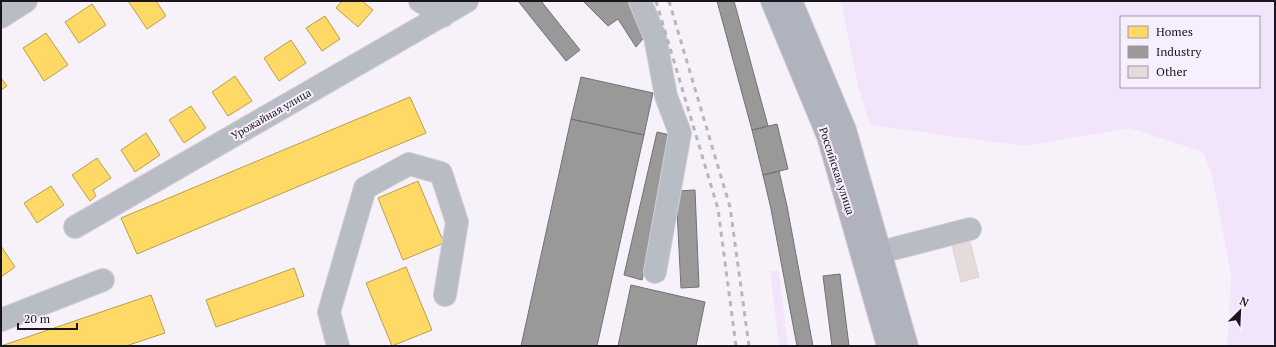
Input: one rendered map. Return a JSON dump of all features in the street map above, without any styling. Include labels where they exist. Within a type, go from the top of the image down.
[{"type":"main road","name":"Российская улица","points":[[772,1],[828,136],[888,346]]},
{"type":"main road","name":"Российская улица","points":[[791,1],[845,130],[907,346]]},
{"type":"street","points":[[1,17],[26,1]]},
{"type":"street","points":[[420,1],[443,16]]},
{"type":"street","name":"Урожайная улица","points":[[75,227],[467,1]]},
{"type":"street","points":[[640,1],[655,37],[666,96],[680,133],[655,272]]},
{"type":"street","points":[[336,345],[329,312],[364,188],[409,164],[441,173],[456,222],[445,295]]},
{"type":"street","points":[[881,252],[970,229]]},
{"type":"street","points":[[1,320],[102,280]]},
{"type":"shaded area","points":[[841,1],[1275,1],[1275,346],[1227,346],[1231,275],[1212,175],[1203,152],[1130,128],[1024,146],[870,125],[858,86]]},
{"type":"shaded area","points":[[770,271],[779,271],[788,346],[779,346]]},
{"type":"building: Homes","points":[[128,1],[156,1],[166,16],[147,29]]},
{"type":"building: Homes","points":[[342,1],[362,1],[373,10],[358,27],[336,8]]},
{"type":"building: Homes","points":[[92,4],[106,25],[79,43],[65,22]]},
{"type":"building: Homes","points":[[325,16],[340,39],[322,51],[306,28]]},
{"type":"building: Homes","points":[[46,33],[68,65],[44,81],[23,48]]},
{"type":"building: Homes","points":[[291,40],[306,63],[279,81],[264,58]]},
{"type":"building: Homes","points":[[235,76],[252,101],[228,116],[212,92]]},
{"type":"building: Homes","points":[[1,78],[7,86],[1,90]]},
{"type":"building: Homes","points":[[410,97],[426,133],[137,254],[121,218]]},
{"type":"building: Homes","points":[[191,106],[206,128],[184,143],[169,120]]},
{"type":"building: Homes","points":[[146,133],[160,155],[135,172],[121,150]]},
{"type":"building: Homes","points":[[97,158],[111,178],[93,190],[96,196],[90,201],[72,175]]},
{"type":"building: Homes","points":[[418,181],[444,243],[403,260],[378,198]]},
{"type":"building: Homes","points":[[51,186],[64,205],[37,223],[24,203]]},
{"type":"building: Homes","points":[[1,246],[15,267],[1,277]]},
{"type":"building: Homes","points":[[406,267],[432,330],[392,346],[366,283]]},
{"type":"building: Homes","points":[[294,268],[304,296],[216,327],[206,300]]},
{"type":"building: Homes","points":[[151,295],[165,333],[126,346],[1,346]]},
{"type":"building: Industry","points":[[518,1],[541,1],[580,50],[566,61]]},
{"type":"building: Industry","points":[[583,1],[632,1],[647,34],[636,47],[618,19],[608,26]]},
{"type":"building: Industry","points":[[717,1],[734,1],[768,126],[752,130]]},
{"type":"building: Industry","points":[[581,77],[653,93],[644,135],[571,119]]},
{"type":"building: Industry","points":[[571,119],[644,135],[597,346],[521,346]]},
{"type":"building: Industry","points":[[777,124],[788,169],[763,175],[752,130]]},
{"type":"building: Industry","points":[[657,132],[675,136],[642,280],[624,275]]},
{"type":"building: Industry","points":[[779,171],[813,346],[797,346],[771,209],[763,175]]},
{"type":"building: Industry","points":[[695,190],[699,287],[681,288],[676,191]]},
{"type":"building: Industry","points":[[840,274],[849,346],[832,346],[823,276]]},
{"type":"building: Industry","points":[[631,285],[705,302],[696,346],[618,346]]},
{"type":"building: Other","points":[[969,237],[979,277],[961,282],[951,241]]},
{"type":"railway","points":[[656,1],[718,209],[736,346]]},
{"type":"railway","points":[[669,1],[730,207],[749,346]]}]
